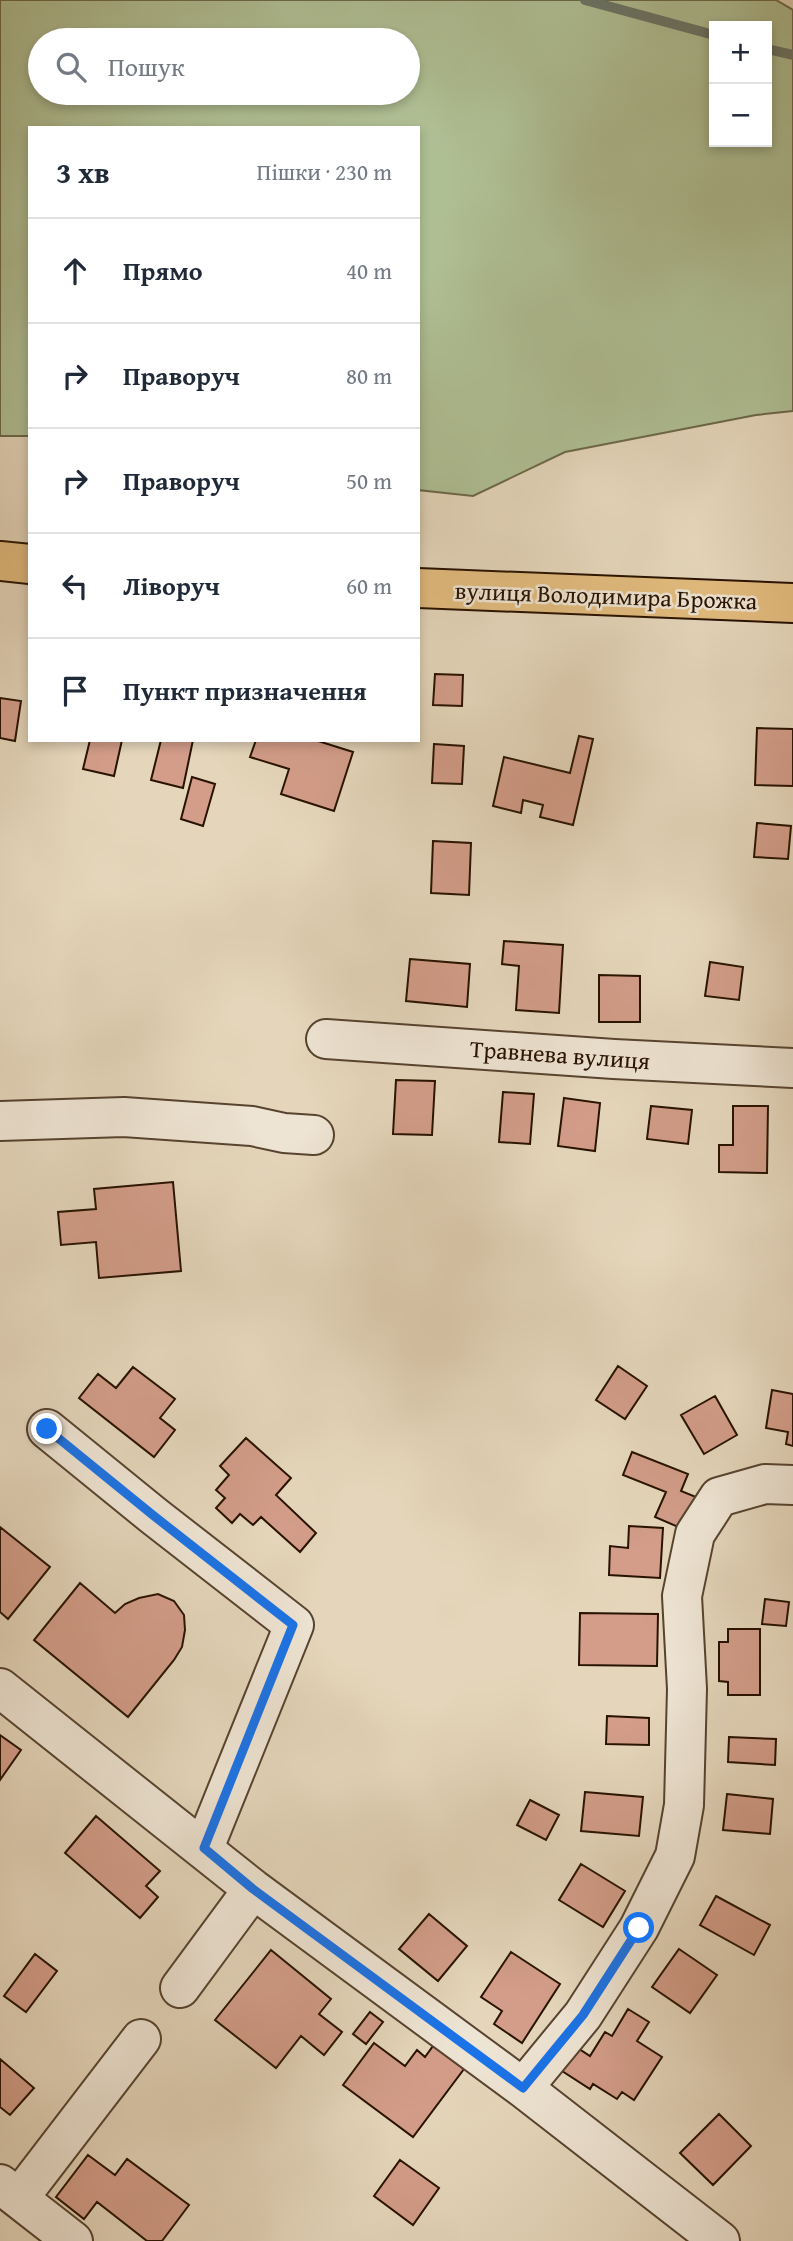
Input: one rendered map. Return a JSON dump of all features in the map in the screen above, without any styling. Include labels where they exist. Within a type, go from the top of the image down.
[{"type":"main road","points":[[0,561],[28,564]]},
{"type":"main road","name":"вулиця Володимира Брожка","points":[[420,588],[793,604]]},
{"type":"street","name":"Травнева вулиця","points":[[326,1039],[614,1059],[793,1068]]},
{"type":"street","points":[[0,1121],[124,1117],[252,1126],[284,1133],[314,1135]]},
{"type":"street","points":[[47,1429],[293,1625],[204,1848]]},
{"type":"street","points":[[523,2088],[583,2015],[639,1928],[675,1856],[684,1805],[687,1689],[682,1596],[695,1534],[719,1497],[765,1484],[793,1485]]},
{"type":"street","points":[[0,1688],[253,1889],[523,2088],[720,2241]]},
{"type":"street","points":[[180,1987],[253,1889]]},
{"type":"street","points":[[73,2241],[9,2191],[141,2039]]},
{"type":"green space","points":[[0,0],[776,0],[793,10],[793,411],[756,415],[565,452],[473,496],[420,490],[420,126],[28,126],[28,436],[0,436]]},
{"type":"building","points":[[435,674],[463,675],[462,706],[433,705]]},
{"type":"building","points":[[0,698],[21,701],[15,741],[0,738]]},
{"type":"building","points":[[757,728],[793,729],[793,786],[755,785]]},
{"type":"building","points":[[579,736],[593,739],[573,825],[540,817],[543,805],[523,800],[521,813],[493,806],[504,757],[570,773]]},
{"type":"building","points":[[90,742],[122,742],[114,776],[83,769]]},
{"type":"building","points":[[160,742],[193,742],[183,788],[151,780]]},
{"type":"building","points":[[255,742],[321,742],[353,752],[334,811],[281,794],[289,769],[250,757]]},
{"type":"building","points":[[434,744],[464,746],[462,784],[432,783]]},
{"type":"building","points":[[192,777],[215,784],[203,826],[181,819]]},
{"type":"building","points":[[757,823],[791,826],[788,859],[754,857]]},
{"type":"building","points":[[433,841],[471,843],[469,895],[431,893]]},
{"type":"building","points":[[504,941],[563,945],[559,1013],[516,1010],[519,966],[502,964]]},
{"type":"building","points":[[410,959],[470,964],[467,1007],[406,1001]]},
{"type":"building","points":[[710,962],[743,967],[739,1000],[705,996]]},
{"type":"building","points":[[599,975],[640,976],[640,1022],[599,1022]]},
{"type":"building","points":[[396,1080],[435,1081],[432,1135],[393,1134]]},
{"type":"building","points":[[503,1092],[534,1094],[530,1144],[499,1142]]},
{"type":"building","points":[[564,1098],[600,1103],[595,1151],[558,1146]]},
{"type":"building","points":[[651,1106],[692,1110],[688,1144],[647,1139]]},
{"type":"building","points":[[733,1106],[768,1106],[767,1173],[719,1172],[719,1145],[733,1145]]},
{"type":"building","points":[[173,1182],[181,1271],[99,1278],[96,1242],[61,1245],[58,1212],[96,1209],[94,1189]]},
{"type":"building","points":[[618,1366],[647,1386],[625,1419],[596,1400]]},
{"type":"building","points":[[133,1367],[175,1399],[160,1418],[175,1430],[154,1457],[79,1398],[98,1374],[116,1388]]},
{"type":"building","points":[[772,1390],[793,1394],[793,1446],[786,1444],[788,1432],[766,1428]]},
{"type":"building","points":[[715,1396],[737,1435],[704,1454],[681,1415]]},
{"type":"building","points":[[246,1438],[291,1478],[276,1495],[316,1533],[300,1552],[261,1517],[253,1525],[240,1514],[232,1523],[216,1508],[225,1498],[216,1490],[229,1475],[220,1466]]},
{"type":"building","points":[[632,1452],[688,1474],[681,1491],[696,1497],[683,1529],[655,1517],[666,1492],[623,1475]]},
{"type":"building","points":[[629,1526],[663,1528],[660,1578],[609,1575],[610,1546],[628,1548]]},
{"type":"building","points":[[0,1527],[50,1567],[8,1619],[0,1612]]},
{"type":"building","points":[[80,1583],[115,1613],[125,1604],[158,1594],[174,1601],[184,1615],[182,1647],[128,1717],[34,1640]]},
{"type":"building","points":[[765,1599],[789,1602],[786,1626],[762,1624]]},
{"type":"building","points":[[580,1613],[658,1614],[657,1666],[579,1665]]},
{"type":"building","points":[[728,1629],[760,1629],[760,1695],[728,1695],[728,1682],[719,1681],[719,1642],[728,1642]]},
{"type":"building","points":[[607,1716],[649,1718],[649,1745],[606,1744]]},
{"type":"building","points":[[0,1735],[21,1750],[0,1780]]},
{"type":"building","points":[[729,1737],[776,1739],[775,1765],[728,1762]]},
{"type":"building","points":[[585,1792],[643,1797],[639,1836],[581,1831]]},
{"type":"building","points":[[727,1794],[773,1799],[770,1834],[723,1830]]},
{"type":"building","points":[[530,1800],[559,1815],[546,1840],[517,1825]]},
{"type":"building","points":[[96,1816],[160,1871],[146,1886],[158,1897],[140,1918],[65,1853]]},
{"type":"building","points":[[581,1864],[625,1891],[603,1927],[559,1900]]},
{"type":"building","points":[[716,1896],[770,1925],[754,1955],[700,1925]]},
{"type":"building","points":[[429,1914],[467,1946],[438,1981],[399,1949]]},
{"type":"building","points":[[679,1949],[717,1975],[690,2013],[652,1987]]},
{"type":"building","points":[[271,1950],[331,1999],[319,2014],[342,2032],[324,2055],[301,2036],[276,2068],[215,2020]]},
{"type":"building","points":[[511,1952],[560,1984],[522,2043],[494,2024],[502,2011],[481,1997]]},
{"type":"building","points":[[35,1954],[57,1971],[26,2012],[4,1996]]},
{"type":"building","points":[[628,2009],[649,2022],[637,2041],[662,2057],[634,2100],[622,2092],[617,2099],[593,2084],[590,2089],[562,2071],[576,2047],[590,2056],[605,2032],[612,2036]]},
{"type":"building","points":[[370,2012],[383,2022],[366,2044],[353,2034]]},
{"type":"building","points":[[374,2043],[405,2066],[417,2050],[425,2057],[433,2046],[464,2069],[413,2137],[343,2085]]},
{"type":"building","points":[[0,2059],[34,2088],[10,2115],[0,2107]]},
{"type":"building","points":[[719,2114],[751,2146],[713,2185],[680,2153]]},
{"type":"building","points":[[88,2155],[115,2175],[127,2159],[189,2205],[162,2241],[147,2241],[97,2202],[84,2219],[56,2197]]},
{"type":"building","points":[[400,2160],[439,2188],[413,2225],[374,2196]]},
{"type":"waterway","points":[[585,0],[709,34]]},
{"type":"waterway","points":[[772,50],[793,55]]},
{"type":"route","points":[[47,1429],[293,1625],[204,1848],[253,1889],[523,2088],[583,2015],[639,1928]]}]
